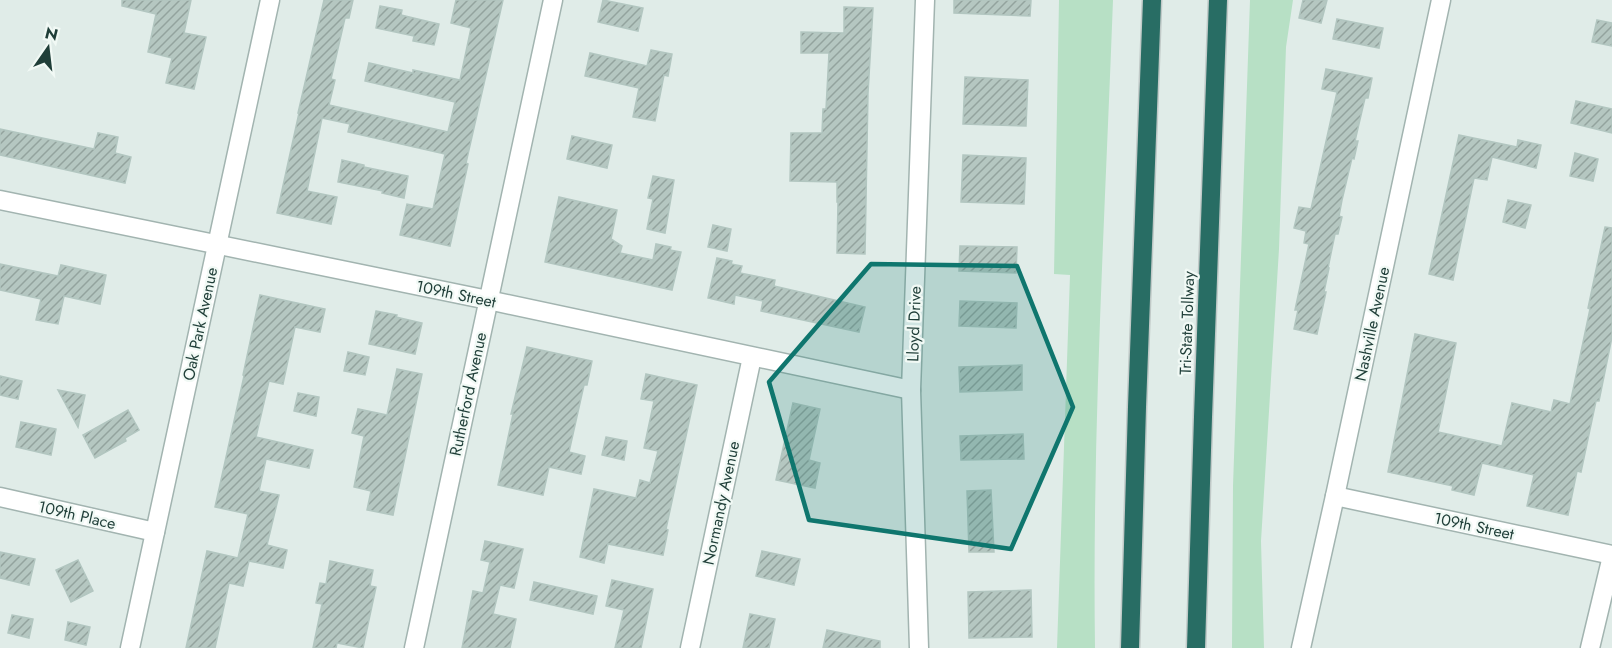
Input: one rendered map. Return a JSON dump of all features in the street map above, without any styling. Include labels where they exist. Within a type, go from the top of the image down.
[{"type":"highway","points":[[1130,648],[1152,0]]},
{"type":"highway","name":"Tri-State Tollway","points":[[1196,648],[1218,0]]},
{"type":"street","name":"Oak Park Avenue","points":[[130,648],[270,0]]},
{"type":"street","name":"Rutherford Avenue","points":[[414,648],[553,0]]},
{"type":"street","name":"Lloyd Drive","points":[[919,648],[911,390],[925,0]]},
{"type":"street","name":"Nashville Avenue","points":[[1301,648],[1441,0]]},
{"type":"street","name":"109th Street","points":[[0,200],[911,390]]},
{"type":"street","name":"Normandy Avenue","points":[[690,648],[752,357]]},
{"type":"street","name":"109th Street","points":[[1335,496],[1612,556]]},
{"type":"street","name":"109th Place","points":[[0,497],[155,532]]},
{"type":"street","points":[[1590,648],[1612,556]]},
{"type":"highlighted area","points":[[871,264],[1017,266],[1073,407],[1011,549],[809,520],[769,382]]},
{"type":"green space","points":[[1059,0],[1113,0],[1097,405],[1095,648],[1057,648],[1070,275],[1054,274]]},
{"type":"green space","points":[[1250,0],[1293,0],[1286,47],[1279,249],[1261,541],[1264,648],[1232,648],[1233,486]]},
{"type":"building","points":[[122,0],[191,0],[184,33],[206,37],[194,89],[166,83],[172,58],[148,52],[156,14],[122,6]]},
{"type":"building","points":[[324,0],[353,0],[349,18],[345,18],[331,79],[335,80],[329,105],[448,132],[455,102],[365,81],[369,63],[460,80],[471,28],[451,23],[456,0],[503,0],[466,163],[468,164],[450,246],[400,235],[407,204],[433,209],[445,154],[348,132],[350,124],[322,118],[307,191],[337,197],[331,224],[277,213]]},
{"type":"building","points":[[603,0],[643,8],[638,31],[598,22]]},
{"type":"building","points":[[954,0],[1031,0],[1030,16],[954,13]]},
{"type":"building","points":[[1303,0],[1327,0],[1321,23],[1299,18]]},
{"type":"building","points":[[380,6],[402,10],[401,15],[439,24],[434,45],[413,41],[414,36],[376,28]]},
{"type":"building","points":[[844,7],[873,8],[868,93],[865,254],[837,253],[837,182],[790,181],[791,133],[822,133],[823,109],[826,109],[829,53],[801,53],[801,32],[844,33]]},
{"type":"building","points":[[1337,19],[1383,28],[1379,48],[1333,39]]},
{"type":"building","points":[[1597,20],[1612,23],[1612,46],[1592,42]]},
{"type":"building","points":[[651,50],[672,54],[668,76],[664,75],[655,121],[633,117],[639,88],[585,76],[590,53],[647,66]]},
{"type":"building","points":[[1326,69],[1372,78],[1368,98],[1365,98],[1355,141],[1358,141],[1354,159],[1352,158],[1342,200],[1339,216],[1342,217],[1338,234],[1335,234],[1317,334],[1294,329],[1298,310],[1295,310],[1309,244],[1304,243],[1306,231],[1294,228],[1299,207],[1311,209],[1337,92],[1322,89]]},
{"type":"building","points":[[965,77],[1028,80],[1026,126],[963,124]]},
{"type":"building","points":[[1576,101],[1612,109],[1612,133],[1571,123]]},
{"type":"building","points":[[0,129],[94,149],[98,133],[118,137],[115,153],[131,157],[125,183],[0,155]]},
{"type":"building","points":[[1459,135],[1517,147],[1518,140],[1541,145],[1536,168],[1492,157],[1487,180],[1474,178],[1453,280],[1429,274]]},
{"type":"building","points":[[572,136],[612,145],[607,168],[567,159]]},
{"type":"building","points":[[1575,153],[1598,159],[1593,181],[1570,176]]},
{"type":"building","points":[[963,155],[1026,158],[1024,204],[961,202]]},
{"type":"building","points":[[342,160],[408,176],[404,198],[382,193],[383,191],[338,182]]},
{"type":"building","points":[[653,176],[674,180],[665,233],[647,229],[653,199],[648,198]]},
{"type":"building","points":[[559,197],[617,210],[611,239],[622,246],[620,253],[653,260],[656,244],[681,252],[672,290],[545,262]]},
{"type":"building","points":[[1508,200],[1531,205],[1525,228],[1503,222]]},
{"type":"building","points":[[713,225],[731,229],[727,251],[708,247]]},
{"type":"building","points":[[1605,227],[1612,228],[1612,337],[1599,401],[1596,401],[1581,472],[1577,471],[1568,515],[1527,506],[1534,475],[1482,463],[1474,495],[1452,490],[1453,486],[1388,472],[1415,334],[1456,343],[1438,432],[1502,446],[1512,403],[1551,412],[1554,400],[1570,404]]},
{"type":"building","points":[[960,246],[1017,247],[1016,273],[959,271]]},
{"type":"building","points":[[717,258],[742,266],[740,273],[775,280],[774,286],[865,307],[859,332],[761,311],[763,301],[735,295],[734,304],[708,298]]},
{"type":"building","points":[[0,264],[58,276],[61,265],[106,275],[100,304],[64,296],[58,324],[36,320],[41,299],[0,290]]},
{"type":"building","points":[[260,295],[325,309],[320,332],[295,327],[283,384],[269,381],[256,437],[313,450],[309,468],[266,459],[259,491],[279,495],[267,545],[287,550],[283,568],[249,561],[243,586],[229,583],[215,648],[186,648],[207,551],[238,558],[248,514],[215,507]]},
{"type":"building","points":[[960,301],[1017,303],[1016,328],[959,326]]},
{"type":"building","points":[[376,311],[422,323],[415,354],[369,344]]},
{"type":"building","points":[[527,347],[592,361],[587,385],[584,385],[569,452],[585,456],[581,474],[549,467],[543,495],[498,485],[513,414],[511,414]]},
{"type":"building","points":[[348,352],[369,357],[365,375],[344,371]]},
{"type":"building","points":[[1022,365],[1022,390],[960,392],[959,367]]},
{"type":"building","points":[[397,369],[422,374],[393,515],[367,510],[371,491],[354,487],[364,436],[352,433],[358,409],[387,415]]},
{"type":"building","points":[[646,374],[697,385],[666,529],[668,530],[663,555],[608,544],[604,563],[580,557],[594,489],[636,498],[640,480],[650,483],[658,451],[644,448],[654,401],[641,399]]},
{"type":"building","points":[[0,376],[22,381],[18,399],[0,395]]},
{"type":"building","points":[[58,390],[85,395],[78,427]]},
{"type":"building","points":[[298,393],[319,397],[316,416],[294,411]]},
{"type":"building","points":[[793,403],[820,409],[809,460],[820,463],[815,488],[776,480]]},
{"type":"building","points":[[128,410],[139,430],[125,438],[126,441],[95,458],[83,435]]},
{"type":"building","points":[[21,422],[56,429],[51,455],[16,447]]},
{"type":"building","points":[[1023,434],[1024,459],[961,460],[960,436]]},
{"type":"building","points":[[606,437],[627,441],[624,460],[602,455]]},
{"type":"building","points":[[991,490],[994,552],[969,552],[967,491]]},
{"type":"building","points":[[485,541],[523,549],[514,588],[500,585],[493,614],[516,619],[510,648],[462,648],[473,591],[483,593],[490,562],[481,560]]},
{"type":"building","points":[[762,551],[800,559],[794,585],[756,576]]},
{"type":"building","points":[[0,552],[35,559],[29,585],[0,578]]},
{"type":"building","points":[[78,560],[93,591],[71,602],[56,570]]},
{"type":"building","points":[[330,561],[373,570],[370,586],[376,587],[363,648],[337,643],[336,648],[313,648],[322,604],[316,603],[320,583],[326,584]]},
{"type":"building","points":[[612,580],[653,589],[641,648],[615,648],[624,610],[606,606]]},
{"type":"building","points":[[534,582],[597,596],[593,614],[530,600]]},
{"type":"building","points":[[1031,590],[1032,637],[969,638],[968,592]]},
{"type":"building","points":[[750,614],[775,619],[769,648],[743,648]]},
{"type":"building","points":[[12,615],[33,619],[29,638],[8,633]]},
{"type":"building","points":[[68,622],[90,627],[86,645],[65,640]]},
{"type":"building","points":[[827,630],[880,641],[880,648],[823,648]]}]
